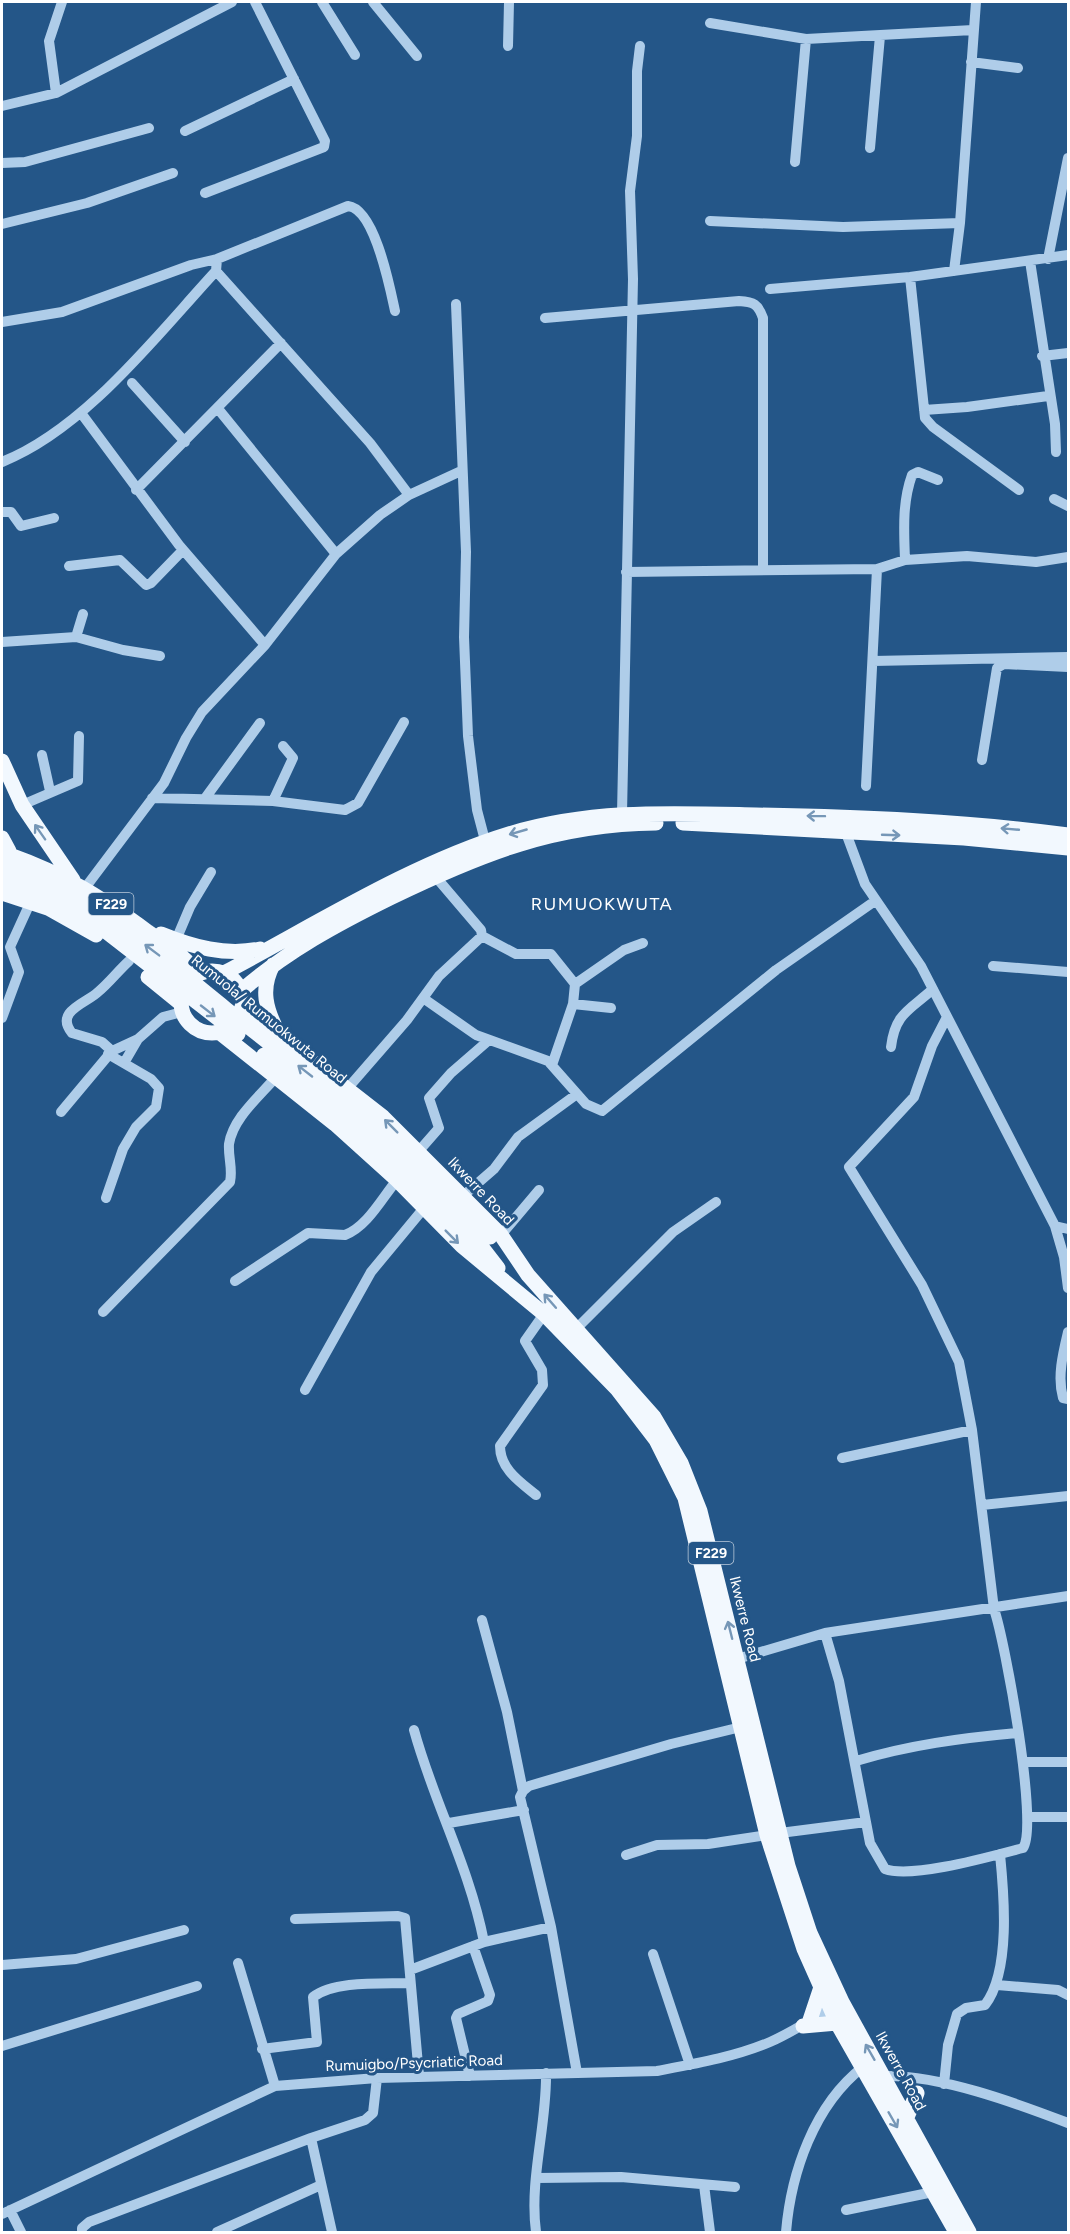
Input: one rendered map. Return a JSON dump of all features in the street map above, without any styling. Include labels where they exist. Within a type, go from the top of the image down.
[{"type":"main road","points":[[2,761],[22,805],[79,884]]},
{"type":"main road","points":[[224,973],[363,899],[486,847],[559,821],[622,813],[832,816],[1068,835]]},
{"type":"main road","points":[[242,999],[235,980],[224,973],[211,970],[198,973],[184,987],[181,1008],[189,1023],[200,1031],[219,1032],[236,1022],[242,999],[275,962],[346,921],[435,876],[486,847],[559,832],[629,823],[672,822],[964,838],[1068,848]]},
{"type":"main road","points":[[2,838],[9,870],[2,880]]},
{"type":"main road","name":"F229","points":[[6,861],[48,868],[79,884],[180,955],[198,973]]},
{"type":"main road","name":"Rumuola/ Rumuokwuta Road","points":[[6,861],[25,874],[76,896],[116,922],[344,1102],[395,1146],[490,1239]]},
{"type":"main road","name":"Rumuola/ Rumuokwuta Road","points":[[2,880],[81,912],[372,1140],[490,1239]]},
{"type":"main road","name":"F229","points":[[2,893],[31,901],[70,918],[129,961],[181,1008]]},
{"type":"main road","points":[[140,926],[196,948],[237,952],[275,946]]},
{"type":"main road","points":[[275,962],[268,974],[265,998],[270,1017],[282,1039]]},
{"type":"main road","name":"Ikwerre Road","points":[[242,999],[282,1039],[383,1117],[463,1196],[490,1239],[528,1275],[637,1395],[666,1436],[681,1463],[700,1511],[737,1659],[790,1910],[820,1990],[836,2005],[885,2076],[969,2232]]},
{"type":"main road","name":"Ikwerre Road","points":[[219,1032],[335,1124],[397,1180],[462,1246],[544,1314],[636,1412],[656,1440],[677,1480],[690,1515],[741,1727],[774,1834],[836,2005],[837,2023],[956,2232]]},
{"type":"main road","points":[[490,1239],[513,1287]]},
{"type":"main road","points":[[820,1990],[806,2023],[837,2023]]},
{"type":"main road","points":[[907,2117],[916,2092]]},
{"type":"street","points":[[56,93],[49,40],[62,2]]},
{"type":"street","points":[[2,106],[56,93],[232,2]]},
{"type":"street","points":[[205,193],[324,147],[325,141],[255,2]]},
{"type":"street","points":[[322,2],[355,55]]},
{"type":"street","points":[[373,2],[417,56]]},
{"type":"street","points":[[507,46],[509,2]]},
{"type":"street","points":[[954,271],[960,223],[976,2]]},
{"type":"street","points":[[710,23],[806,39],[973,30]]},
{"type":"street","points":[[870,148],[880,36]]},
{"type":"street","points":[[795,162],[806,39]]},
{"type":"street","points":[[622,813],[633,279],[630,191],[637,136],[637,72],[640,46]]},
{"type":"street","points":[[971,62],[1018,68]]},
{"type":"street","points":[[185,131],[294,79]]},
{"type":"street","points":[[2,163],[25,162],[149,128]]},
{"type":"street","points":[[1048,259],[1068,158]]},
{"type":"street","points":[[2,224],[87,203],[173,173]]},
{"type":"street","points":[[2,462],[17,456],[81,413],[217,265],[335,210],[352,206],[367,220],[377,246],[395,311]]},
{"type":"street","points":[[711,221],[843,227],[960,223]]},
{"type":"street","points":[[770,289],[910,277],[1068,255]]},
{"type":"street","points":[[1030,261],[1048,396],[1056,432],[1056,452]]},
{"type":"street","points":[[2,322],[62,312],[191,265],[217,265]]},
{"type":"street","points":[[217,265],[281,344],[370,443],[409,495]]},
{"type":"street","points":[[910,277],[925,418],[933,427],[1019,490]]},
{"type":"street","points":[[545,318],[739,301],[752,302],[759,307],[763,318],[763,569]]},
{"type":"street","points":[[456,304],[466,552],[464,637],[468,736],[477,810],[486,847]]},
{"type":"street","points":[[136,490],[219,410],[281,344]]},
{"type":"street","points":[[1042,356],[1068,354]]},
{"type":"street","points":[[132,383],[185,442]]},
{"type":"street","points":[[924,410],[967,407],[1048,396]]},
{"type":"street","points":[[219,410],[336,554]]},
{"type":"street","points":[[81,413],[136,490],[183,550],[265,645]]},
{"type":"street","points":[[79,884],[152,798],[172,769],[186,738],[202,712],[265,645],[336,554],[380,515],[409,495],[461,471]]},
{"type":"street","points":[[905,560],[904,517],[907,490],[912,475],[918,472],[939,480]]},
{"type":"street","points":[[1054,499],[1068,506]]},
{"type":"street","points":[[2,512],[11,512],[16,523],[21,526],[54,518]]},
{"type":"street","points":[[69,566],[120,560],[146,585],[183,550]]},
{"type":"street","points":[[626,572],[877,569],[905,560],[967,556],[1036,562],[1068,557]]},
{"type":"street","points":[[867,786],[877,569]]},
{"type":"street","points":[[76,638],[83,614]]},
{"type":"street","points":[[2,642],[76,638],[160,656]]},
{"type":"street","points":[[873,661],[1068,657]]},
{"type":"street","points":[[982,760],[997,668],[1004,664],[1068,667]]},
{"type":"street","points":[[152,798],[206,797],[273,801],[345,810],[358,803],[404,722]]},
{"type":"street","points":[[206,797],[260,723]]},
{"type":"street","points":[[22,805],[80,778],[79,736]]},
{"type":"street","points":[[273,801],[293,758],[283,746]]},
{"type":"street","points":[[42,755],[50,791]]},
{"type":"street","points":[[846,833],[857,865],[875,901],[921,966],[1055,1226],[1064,1257],[1068,1288]]},
{"type":"street","points":[[176,940],[190,907],[211,872]]},
{"type":"street","points":[[435,876],[481,930],[482,936]]},
{"type":"street","points":[[2,1018],[19,972],[10,947],[31,901]]},
{"type":"street","points":[[423,998],[459,1024],[489,1040],[535,1055],[552,1065],[593,1109],[602,1111],[609,1108],[776,970],[875,901]]},
{"type":"street","points":[[482,936],[516,954],[551,954],[575,984],[573,1004],[552,1065]]},
{"type":"street","points":[[347,1089],[439,976],[482,936]]},
{"type":"street","points":[[575,984],[624,950],[643,943]]},
{"type":"street","points":[[106,1198],[123,1149],[136,1127],[156,1107],[159,1088],[151,1079],[110,1052],[102,1042],[72,1033],[67,1026],[67,1020],[75,1006],[98,993],[129,961]]},
{"type":"street","points":[[993,966],[1068,972]]},
{"type":"street","points":[[891,1047],[895,1024],[903,1012],[933,989]]},
{"type":"street","points":[[573,1004],[611,1008]]},
{"type":"street","points":[[61,1112],[110,1052],[138,1039],[163,1017],[181,1008]]},
{"type":"street","points":[[825,1633],[856,1761],[870,1844],[885,1869],[895,1873],[1023,1848],[1028,1842],[1028,1817],[1023,1762],[1002,1633],[994,1609],[972,1430],[959,1362],[938,1315],[849,1167],[914,1097],[932,1046],[947,1017]]},
{"type":"street","points":[[124,1063],[138,1039]]},
{"type":"street","points":[[418,1152],[439,1128],[429,1098],[451,1073],[489,1040]]},
{"type":"street","points":[[103,1312],[230,1182],[231,1133],[276,1077]]},
{"type":"street","points":[[463,1196],[494,1169],[518,1137],[577,1094]]},
{"type":"street","points":[[235,1281],[308,1233],[345,1236],[350,1233],[364,1221],[397,1180]]},
{"type":"street","points":[[490,1239],[539,1190]]},
{"type":"street","points":[[576,1329],[624,1284],[665,1240],[704,1208],[716,1202]]},
{"type":"street","points":[[305,1390],[371,1272],[424,1208]]},
{"type":"street","points":[[1055,1226],[1068,1230]]},
{"type":"street","points":[[536,1495],[512,1475],[500,1455],[500,1446],[503,1438],[543,1385],[542,1370],[525,1341],[544,1314]]},
{"type":"street","points":[[1068,1332],[1062,1358],[1063,1398],[1068,1399]]},
{"type":"street","points":[[842,1458],[972,1430]]},
{"type":"street","points":[[982,1505],[1068,1496]]},
{"type":"street","points":[[737,1659],[825,1633],[1068,1596]]},
{"type":"street","points":[[482,1620],[507,1712],[523,1791]]},
{"type":"street","points":[[577,2073],[551,1928],[520,1797],[529,1786],[597,1765],[741,1727]]},
{"type":"street","points":[[414,1730],[427,1777],[448,1823],[475,1900],[484,1942]]},
{"type":"street","points":[[856,1761],[890,1750],[959,1738],[1017,1733]]},
{"type":"street","points":[[1023,1762],[1068,1762]]},
{"type":"street","points":[[448,1823],[524,1810]]},
{"type":"street","points":[[1028,1817],[1068,1817]]},
{"type":"street","points":[[626,1854],[657,1845],[697,1845],[866,1822]]},
{"type":"street","points":[[940,2083],[957,2013],[960,2009],[985,2005],[997,1985],[1005,1895],[1000,1854]]},
{"type":"street","points":[[296,1919],[402,1917],[406,1921],[419,2076]]},
{"type":"street","points":[[410,1971],[484,1942],[551,1928]]},
{"type":"street","points":[[2,1965],[76,1959],[184,1930]]},
{"type":"street","points":[[470,2076],[456,2018],[458,2014],[488,2001],[490,1995],[472,1946]]},
{"type":"street","points":[[653,1954],[690,2065]]},
{"type":"street","points":[[238,1963],[275,2086]]},
{"type":"street","points":[[262,2049],[317,2042],[313,1997],[322,1991],[354,1985],[410,1983]]},
{"type":"street","points":[[997,1985],[1058,1990],[1068,1995]]},
{"type":"street","points":[[2,2046],[197,1986]]},
{"type":"street","name":"Rumuigbo/Psycriatic Road","points":[[6,2212],[275,2086],[419,2076],[657,2071],[690,2065],[768,2043],[836,2005]]},
{"type":"street","points":[[786,2232],[789,2198],[796,2172],[818,2122],[842,2086],[863,2067]]},
{"type":"street","points":[[536,2232],[534,2195],[546,2073]]},
{"type":"street","points":[[885,2076],[904,2075],[940,2083],[1008,2102],[1068,2123]]},
{"type":"street","points":[[82,2232],[82,2228],[89,2222],[311,2138],[365,2120],[372,2113],[377,2078]]},
{"type":"street","points":[[897,2100],[940,2083]]},
{"type":"street","points":[[311,2138],[332,2232]]},
{"type":"street","points":[[537,2178],[621,2177],[735,2187]]},
{"type":"street","points":[[217,2232],[321,2185]]},
{"type":"street","points":[[704,2185],[710,2232]]},
{"type":"street","points":[[846,2210],[933,2192]]},
{"type":"street","points":[[6,2212],[21,2232]]},
{"type":"district","name":"RUMUOKWUTA","points":[[602,904]]}]
